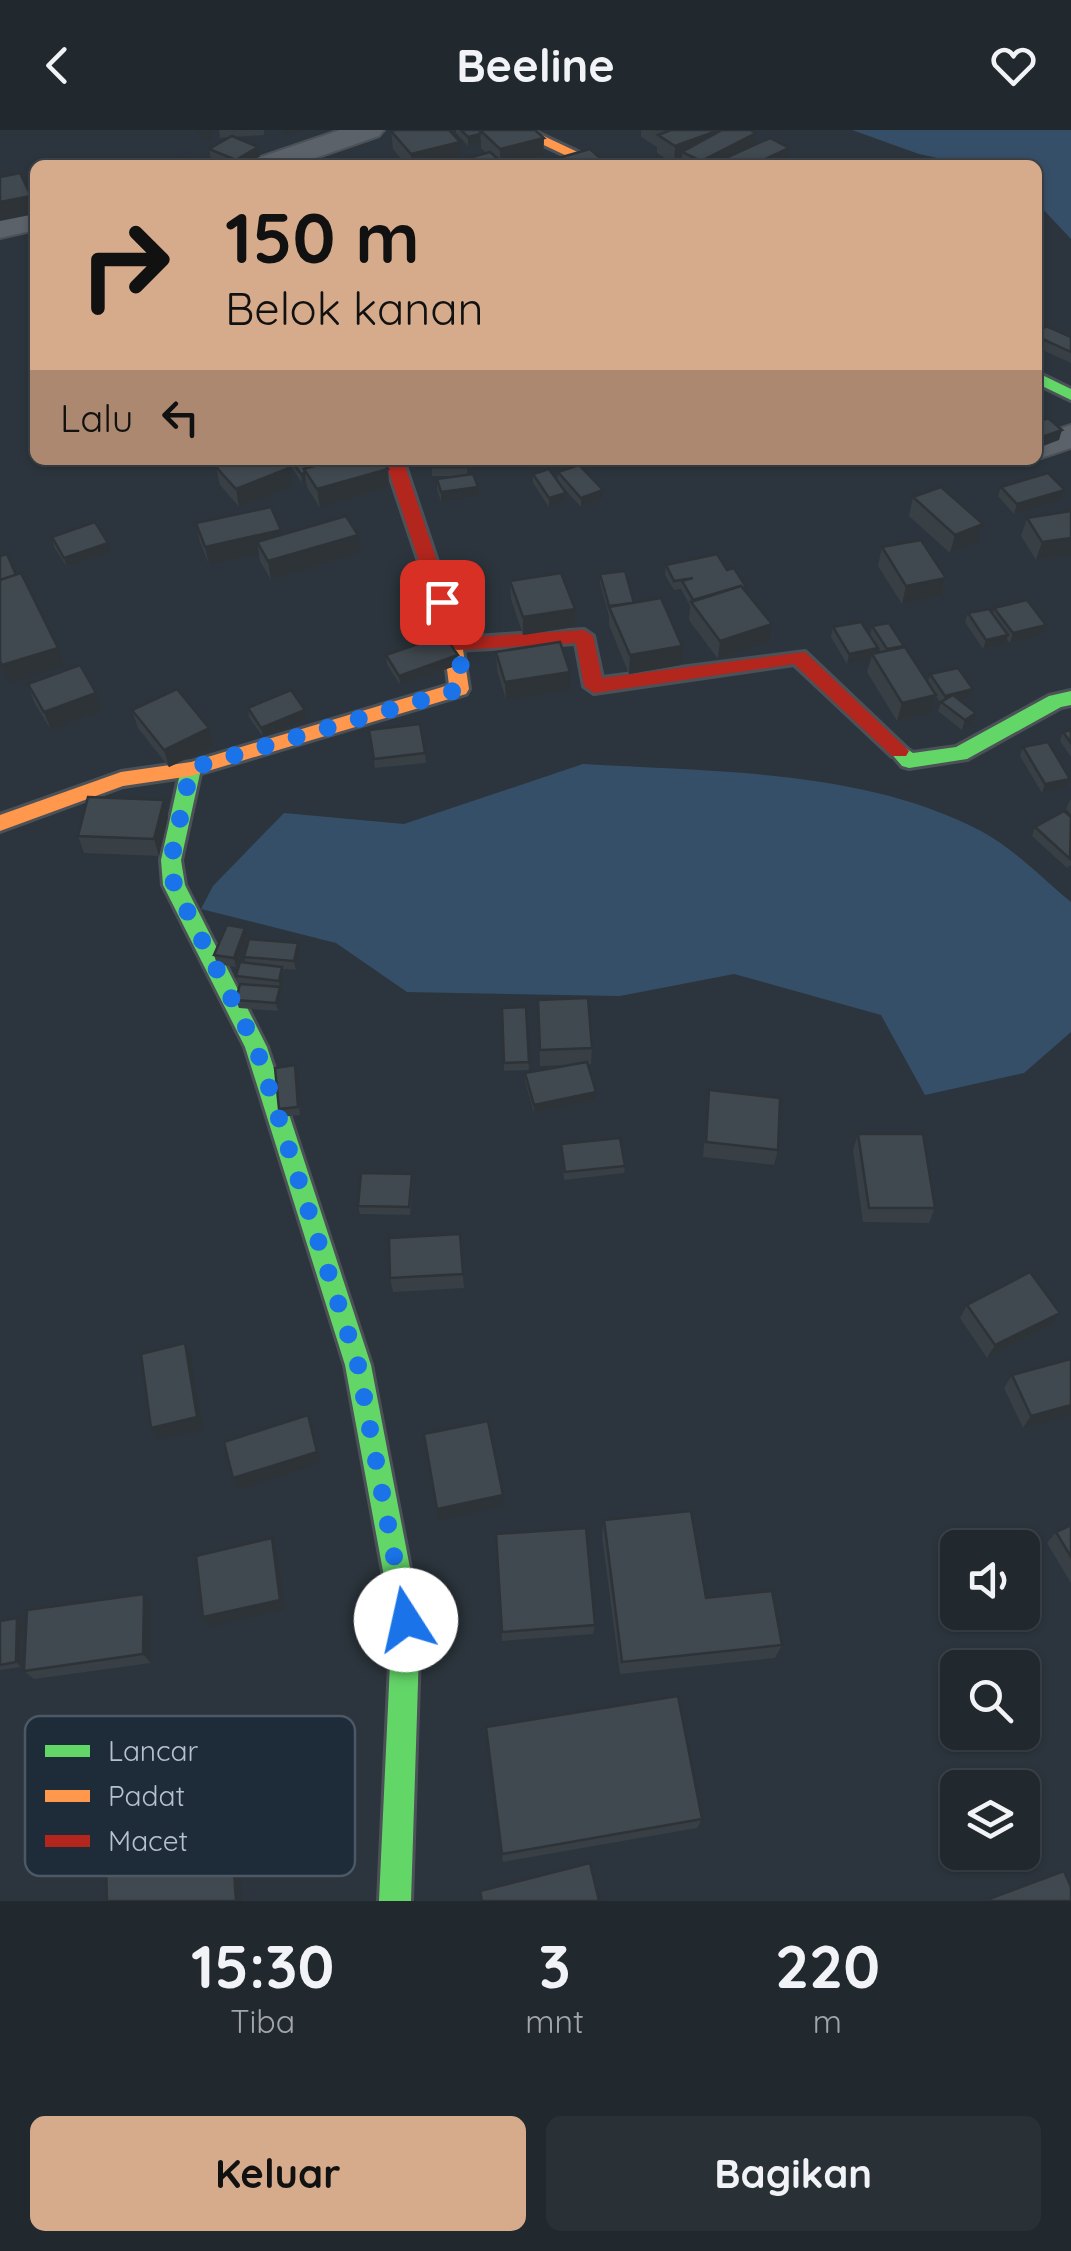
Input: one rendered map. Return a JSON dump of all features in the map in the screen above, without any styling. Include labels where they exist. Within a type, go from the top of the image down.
[{"type":"street","points":[[298,160],[336,154],[369,130]]},
{"type":"street","points":[[519,130],[587,160]]},
{"type":"street","points":[[0,229],[30,222]]},
{"type":"street","points":[[1042,380],[1071,395]]},
{"type":"street","points":[[1042,447],[1071,436]]},
{"type":"street","points":[[0,822],[121,779],[191,768],[460,689],[462,672],[457,644],[417,514],[396,465]]},
{"type":"street","points":[[457,644],[584,636],[594,686],[798,656],[909,761],[960,754],[1056,701],[1071,698]]},
{"type":"street","points":[[191,768],[171,860],[174,885],[256,1047],[358,1365],[406,1620],[395,1901]]},
{"type":"water","points":[[852,130],[1071,130],[1071,239],[1042,208],[1042,160],[946,160]]},
{"type":"water","points":[[583,764],[735,772],[838,785],[936,811],[981,831],[1071,902],[1071,1032],[1024,1073],[925,1095],[881,1015],[734,974],[620,996],[407,992],[336,943],[201,909],[213,886],[284,813],[404,824]]},
{"type":"building","points":[[449,130],[460,142],[411,154],[391,131]]},
{"type":"building","points":[[461,130],[480,130],[480,134],[468,137]]},
{"type":"building","points":[[480,130],[535,130],[544,138],[500,149]]},
{"type":"building","points":[[671,130],[719,130],[675,146],[658,135]]},
{"type":"building","points":[[722,130],[756,133],[703,160],[682,152]]},
{"type":"building","points":[[232,136],[258,147],[236,160],[209,149]]},
{"type":"building","points":[[770,138],[789,148],[764,160],[721,160]]},
{"type":"building","points":[[590,149],[602,160],[552,160]]},
{"type":"building","points":[[490,152],[499,160],[471,160],[469,158]]},
{"type":"building","points":[[20,173],[30,196],[0,202],[0,177]]},
{"type":"building","points":[[1046,326],[1071,337],[1071,352],[1042,339]]},
{"type":"building","points":[[1048,418],[1062,430],[1042,437],[1042,420]]},
{"type":"building","points":[[286,465],[289,468],[236,489],[216,467]]},
{"type":"building","points":[[295,465],[318,465],[304,469],[301,474]]},
{"type":"building","points":[[317,465],[385,465],[388,469],[317,489],[304,469]]},
{"type":"building","points":[[432,465],[467,465],[467,467]]},
{"type":"building","points":[[579,465],[603,490],[581,498],[558,472]]},
{"type":"building","points":[[549,469],[566,493],[549,498],[533,474]]},
{"type":"building","points":[[1048,473],[1065,490],[1017,504],[1001,487]]},
{"type":"building","points":[[473,474],[478,487],[441,492],[437,479]]},
{"type":"building","points":[[941,487],[983,524],[955,535],[913,497]]},
{"type":"building","points":[[271,507],[281,530],[205,547],[196,523]]},
{"type":"building","points":[[1071,511],[1071,538],[1042,542],[1027,518]]},
{"type":"building","points":[[346,516],[358,535],[268,561],[257,542]]},
{"type":"building","points":[[95,522],[108,543],[64,558],[52,537]]},
{"type":"building","points":[[921,540],[946,578],[906,586],[882,547]]},
{"type":"building","points":[[7,554],[16,575],[0,580],[0,556]]},
{"type":"building","points":[[717,554],[727,570],[734,568],[746,587],[693,600],[682,581],[693,578],[674,581],[666,565]]},
{"type":"building","points":[[625,571],[634,603],[609,606],[600,574]]},
{"type":"building","points":[[21,573],[58,648],[2,665],[0,580]]},
{"type":"building","points":[[561,573],[575,609],[523,617],[510,581]]},
{"type":"building","points":[[741,586],[772,624],[720,641],[691,602]]},
{"type":"building","points":[[661,598],[682,646],[630,655],[609,607]]},
{"type":"building","points":[[1027,600],[1046,625],[1013,633],[994,608]]},
{"type":"building","points":[[989,609],[1008,635],[986,640],[968,613]]},
{"type":"building","points":[[861,622],[878,648],[849,654],[833,627]]},
{"type":"building","points":[[889,623],[904,646],[887,649],[872,626]]},
{"type":"building","points":[[444,635],[458,655],[399,676],[386,655]]},
{"type":"building","points":[[560,642],[570,672],[505,682],[496,652]]},
{"type":"building","points":[[905,647],[936,695],[902,703],[872,654]]},
{"type":"building","points":[[80,665],[96,693],[44,712],[28,684]]},
{"type":"building","points":[[958,668],[973,689],[945,696],[930,674]]},
{"type":"building","points":[[177,689],[209,728],[164,750],[132,710]]},
{"type":"building","points":[[291,690],[305,710],[261,728],[248,708]]},
{"type":"building","points":[[953,695],[976,713],[965,720],[941,702]]},
{"type":"building","points":[[420,724],[425,753],[374,759],[369,730]]},
{"type":"building","points":[[1048,742],[1070,779],[1045,784],[1023,747]]},
{"type":"building","points":[[88,797],[164,800],[154,839],[78,836]]},
{"type":"building","points":[[1064,811],[1071,817],[1070,859],[1035,827]]},
{"type":"building","points":[[227,925],[245,928],[234,958],[214,955]]},
{"type":"building","points":[[249,939],[298,943],[294,961],[244,957]]},
{"type":"building","points":[[240,962],[282,967],[279,981],[236,976]]},
{"type":"building","points":[[240,984],[280,987],[276,1003],[236,1000]]},
{"type":"building","points":[[588,998],[592,1048],[540,1050],[538,1000]]},
{"type":"building","points":[[526,1007],[529,1062],[504,1063],[502,1008]]},
{"type":"building","points":[[587,1062],[596,1092],[534,1105],[525,1073]]},
{"type":"building","points":[[295,1065],[298,1107],[279,1109],[275,1068]]},
{"type":"building","points":[[709,1090],[780,1098],[778,1150],[706,1142]]},
{"type":"building","points":[[858,1134],[923,1134],[935,1208],[869,1208]]},
{"type":"building","points":[[620,1138],[625,1166],[565,1172],[561,1144]]},
{"type":"building","points":[[361,1173],[412,1174],[409,1207],[358,1206]]},
{"type":"building","points":[[460,1234],[463,1274],[390,1278],[389,1238]]},
{"type":"building","points":[[1030,1272],[1060,1313],[995,1345],[967,1305]]},
{"type":"building","points":[[185,1343],[197,1417],[151,1428],[141,1354]]},
{"type":"building","points":[[1071,1359],[1071,1405],[1031,1416],[1012,1375]]},
{"type":"building","points":[[308,1415],[317,1452],[233,1478],[224,1442]]},
{"type":"building","points":[[488,1421],[503,1495],[437,1509],[424,1434]]},
{"type":"building","points":[[691,1511],[706,1598],[772,1591],[782,1645],[622,1662],[604,1520]]},
{"type":"building","points":[[1071,1525],[1071,1557],[1056,1532]]},
{"type":"building","points":[[586,1528],[595,1625],[502,1632],[496,1534]]},
{"type":"building","points":[[272,1538],[280,1600],[203,1617],[196,1556]]},
{"type":"building","points":[[144,1594],[143,1654],[24,1671],[27,1610]]},
{"type":"building","points":[[17,1618],[16,1662],[0,1665],[0,1621]]},
{"type":"building","points":[[678,1696],[702,1819],[502,1854],[486,1727]]},
{"type":"building","points":[[590,1863],[599,1901],[482,1901],[480,1891]]},
{"type":"building","points":[[1064,1871],[1071,1887],[1071,1901],[989,1899]]},
{"type":"building","points":[[106,1876],[234,1876],[236,1901],[107,1901]]},
{"type":"traffic: fast","points":[[1042,380],[1071,395]]},
{"type":"traffic: fast","points":[[899,751],[909,761],[960,754],[1056,701],[1071,698]]},
{"type":"traffic: fast","points":[[191,769],[171,860],[174,885],[256,1047],[358,1365],[406,1620],[395,1901]]},
{"type":"traffic: slow","points":[[519,130],[587,160]]},
{"type":"traffic: slow","points":[[0,823],[121,779],[191,769],[459,689],[451,630]]},
{"type":"traffic: jam","points":[[396,465],[451,630]]},
{"type":"traffic: jam","points":[[457,644],[584,636],[594,686],[798,657],[899,751]]},
{"type":"route","points":[[406,1620],[358,1365],[256,1047],[174,885],[171,860],[191,768],[460,689],[462,672],[457,644],[442,602]]}]
